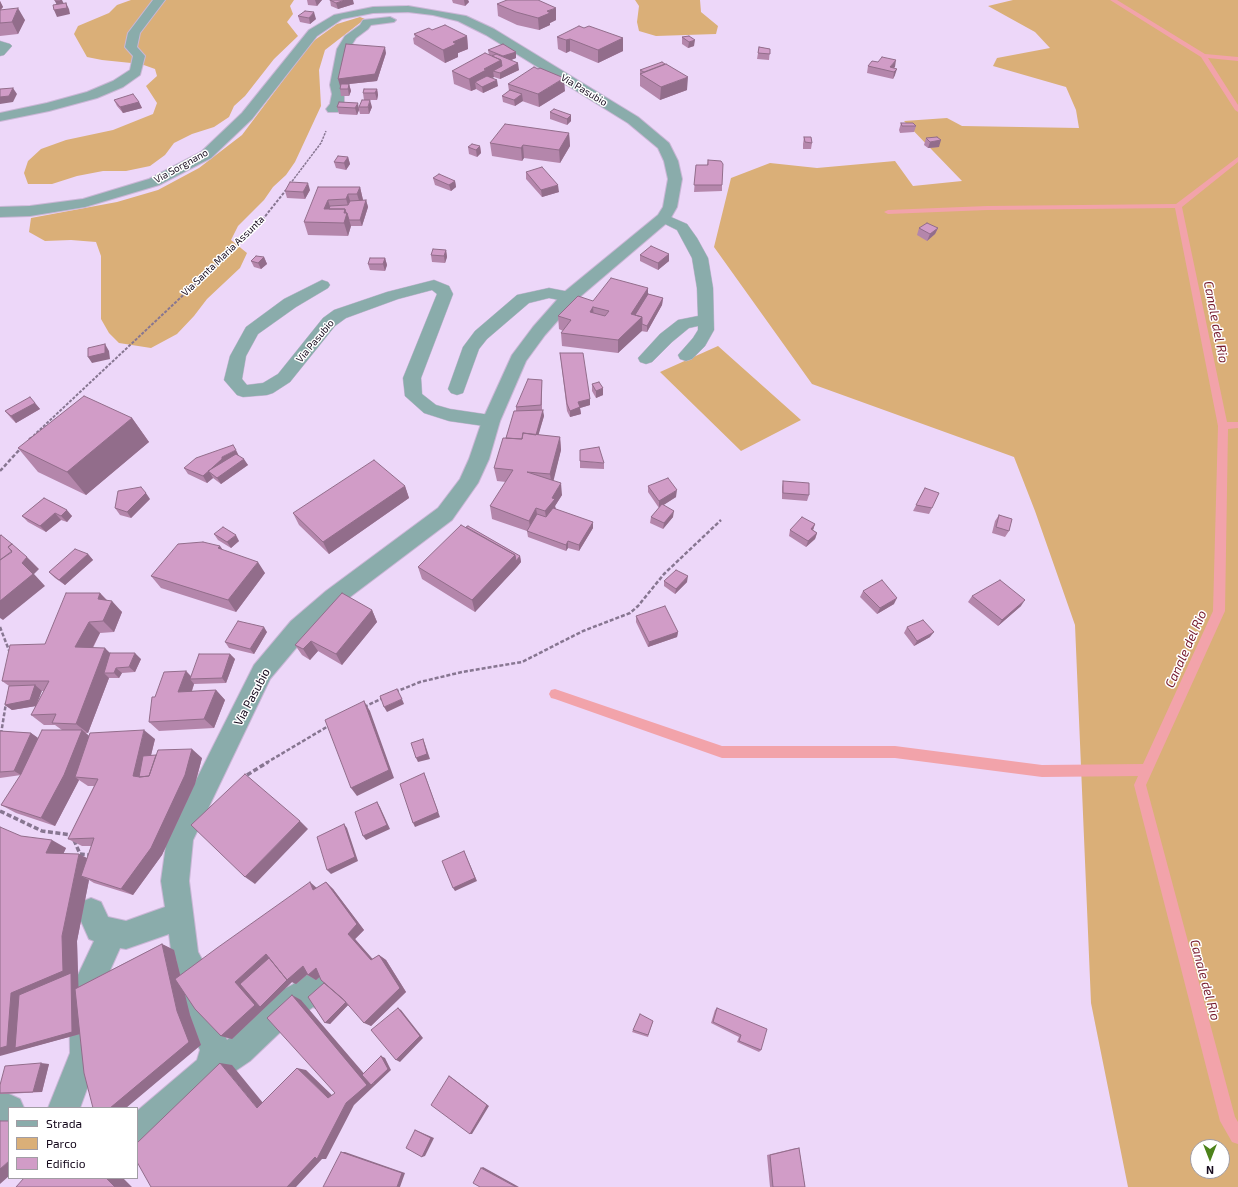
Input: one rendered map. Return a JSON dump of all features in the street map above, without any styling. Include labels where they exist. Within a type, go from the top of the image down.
[{"type":"street","points":[[0,117],[49,107],[92,95],[118,84],[136,72],[139,56],[131,46],[134,34],[159,0]]},
{"type":"street","name":"Via Pasubio","points":[[211,1069],[215,1049],[184,983],[187,956],[179,916],[175,881],[180,838],[262,672],[299,628],[334,597],[445,514],[468,483],[479,459],[491,421],[518,359],[539,331],[569,297],[588,283],[664,218],[670,207],[675,179],[671,161],[664,146],[633,120],[490,32],[462,18],[433,12],[388,9],[354,13],[338,17],[313,33]]},
{"type":"street","points":[[333,109],[337,104],[338,94],[336,85],[343,49],[355,32],[364,27],[367,22],[376,20],[427,19],[433,18],[433,12]]},
{"type":"street","name":"Via Sorgnano","points":[[0,212],[30,211],[85,203],[154,182],[206,155],[246,116],[313,33]]},
{"type":"street","points":[[91,912],[99,929],[126,935],[179,916]]},
{"type":"street","points":[[64,1107],[85,1053],[84,994],[113,932]]},
{"type":"street","points":[[138,1131],[211,1069],[239,1050],[292,1000],[295,1003],[312,988],[315,993],[323,988]]},
{"type":"lane","points":[[0,44],[6,46],[0,53]]},
{"type":"lane","points":[[664,218],[682,227],[690,238],[700,258],[705,288],[706,330],[699,342],[686,355]]},
{"type":"lane","name":"Via Pasubio","points":[[322,285],[290,303],[252,331],[238,356],[233,380],[244,391],[267,389],[284,378],[328,322],[340,314],[393,294],[434,285],[443,289],[446,294],[412,378],[414,396],[430,409],[449,415],[491,421]]},
{"type":"lane","points":[[457,389],[471,347],[480,335],[523,299],[549,293],[569,297]]},
{"type":"lane","points":[[646,358],[666,338],[684,324],[705,319]]},
{"type":"path","name":"Via Santa Maria Assunta","points":[[27,442],[259,224],[321,143],[333,109]]},
{"type":"path","points":[[0,471],[21,448]]},
{"type":"path","points":[[393,694],[420,682],[462,672],[522,662],[583,631],[630,612],[638,606],[664,574],[721,520]]},
{"type":"path","points":[[0,627],[10,654]]},
{"type":"path","points":[[0,740],[8,696]]},
{"type":"path","points":[[358,710],[386,696]]},
{"type":"path","points":[[244,778],[333,724]]},
{"type":"path","points":[[0,811],[42,831],[73,835],[80,854],[93,855]]},
{"type":"green space","points":[[131,0],[294,0],[290,6],[293,14],[287,22],[298,36],[274,59],[245,96],[234,106],[229,117],[214,127],[192,134],[174,143],[165,155],[150,166],[126,171],[103,171],[77,176],[52,184],[28,184],[24,173],[28,161],[41,149],[66,140],[113,130],[153,114],[157,103],[146,86],[157,76],[155,69],[141,64],[87,57],[74,34],[78,26],[109,13],[117,5]]},
{"type":"green space","points":[[635,0],[700,0],[701,12],[718,26],[716,34],[656,36],[639,31],[637,22],[639,6]]},
{"type":"green space","points":[[1013,0],[1238,0],[1238,1187],[1128,1187],[1091,1003],[1075,625],[1035,511],[1014,457],[812,384],[714,247],[731,178],[770,163],[817,168],[895,161],[913,186],[962,181],[904,121],[947,118],[962,126],[1079,128],[1076,110],[1066,87],[993,66],[997,58],[1050,48],[1035,32],[988,6]]},
{"type":"green space","points":[[360,17],[365,19],[325,50],[319,70],[321,106],[295,162],[286,175],[273,187],[264,200],[238,226],[231,240],[247,253],[240,268],[207,299],[177,334],[151,348],[119,343],[109,333],[101,319],[101,256],[96,242],[71,240],[45,241],[29,232],[31,218],[117,202],[158,190],[199,168],[242,135],[312,42],[337,24]]},
{"type":"green space","points":[[718,346],[801,420],[741,451],[660,372]]},
{"type":"building","points":[[330,0],[345,0],[336,3]]},
{"type":"building","points":[[507,0],[538,0],[556,8],[547,11],[550,13],[538,18],[516,12],[497,4]]},
{"type":"building","points":[[66,3],[67,8],[54,10],[53,5]]},
{"type":"building","points":[[18,8],[12,22],[0,23],[0,10]]},
{"type":"building","points":[[305,11],[314,12],[309,18],[298,16]]},
{"type":"building","points":[[445,25],[467,36],[453,42],[456,44],[443,50],[414,34],[429,28],[432,30]]},
{"type":"building","points":[[579,26],[584,28],[589,26],[623,38],[598,50],[570,39],[566,40],[557,37]]},
{"type":"building","points":[[689,36],[695,40],[689,42],[682,37]]},
{"type":"building","points":[[346,44],[385,47],[375,74],[338,79]]},
{"type":"building","points":[[503,44],[516,52],[503,56],[488,50]]},
{"type":"building","points":[[759,47],[770,49],[770,54],[758,53]]},
{"type":"building","points":[[485,53],[501,60],[469,79],[452,71]]},
{"type":"building","points":[[496,54],[518,63],[500,73],[493,71],[502,66],[501,60],[492,56]]},
{"type":"building","points":[[882,57],[896,60],[890,67],[897,69],[894,72],[868,66],[872,61],[878,62]]},
{"type":"building","points":[[662,62],[665,64],[644,72],[640,70]]},
{"type":"building","points":[[666,64],[688,77],[661,87],[640,74]]},
{"type":"building","points":[[534,67],[564,78],[538,94],[508,84]]},
{"type":"building","points":[[487,76],[497,80],[482,87],[475,82]]},
{"type":"building","points":[[341,84],[349,84],[348,89],[340,89]]},
{"type":"building","points":[[13,88],[9,96],[0,97],[0,89]]},
{"type":"building","points":[[364,89],[377,89],[375,93],[363,93]]},
{"type":"building","points":[[510,90],[522,94],[514,100],[502,96]]},
{"type":"building","points":[[133,94],[139,102],[120,107],[114,100]]},
{"type":"building","points":[[362,100],[370,100],[368,107],[359,107]]},
{"type":"building","points":[[339,102],[358,103],[355,108],[337,107]]},
{"type":"building","points":[[554,109],[571,115],[567,119],[550,112]]},
{"type":"building","points":[[901,123],[913,123],[916,126],[902,126]]},
{"type":"building","points":[[505,124],[569,133],[559,150],[523,145],[521,148],[490,143]]},
{"type":"building","points":[[804,137],[811,137],[812,143],[805,142]]},
{"type":"building","points":[[937,137],[941,140],[930,142],[926,138]]},
{"type":"building","points":[[472,144],[480,146],[476,150],[468,147]]},
{"type":"building","points":[[338,156],[348,157],[344,163],[334,162]]},
{"type":"building","points":[[708,160],[721,161],[723,164],[722,185],[694,185],[696,165],[708,165]]},
{"type":"building","points":[[542,167],[558,185],[541,190],[526,172]]},
{"type":"building","points":[[439,174],[455,181],[449,185],[433,178]]},
{"type":"building","points":[[290,182],[308,183],[303,192],[285,191]]},
{"type":"building","points":[[318,187],[360,187],[357,194],[348,194],[346,199],[328,200],[324,209],[345,209],[344,213],[347,213],[344,223],[304,222]]},
{"type":"building","points":[[366,200],[360,220],[349,220],[345,209],[329,209],[330,206],[348,205],[350,201]]},
{"type":"building","points":[[927,223],[938,228],[930,234],[919,228]]},
{"type":"building","points":[[651,246],[669,254],[658,263],[640,255]]},
{"type":"building","points":[[433,249],[446,250],[444,256],[431,255]]},
{"type":"building","points":[[256,256],[264,257],[258,263],[251,261]]},
{"type":"building","points":[[370,258],[385,258],[383,264],[368,264]]},
{"type":"building","points":[[611,278],[648,288],[631,314],[642,317],[618,340],[561,333],[571,320],[558,316],[578,296],[593,301]],"holes":[[[593,307],[609,311],[605,316],[590,312]]]},
{"type":"building","points":[[648,294],[663,298],[647,326],[642,324],[642,317],[635,315]]},
{"type":"building","points":[[105,344],[105,353],[88,357],[88,348]]},
{"type":"building","points":[[560,353],[583,353],[590,399],[578,402],[580,407],[570,411],[567,404]]},
{"type":"building","points":[[528,379],[542,380],[541,405],[516,407]]},
{"type":"building","points":[[599,382],[603,388],[596,391],[592,384]]},
{"type":"building","points":[[84,396],[132,418],[67,472],[18,448]]},
{"type":"building","points":[[30,397],[35,403],[11,416],[5,411]]},
{"type":"building","points":[[543,410],[536,435],[523,433],[522,439],[506,438],[514,411]]},
{"type":"building","points":[[523,433],[560,437],[550,474],[527,472],[561,483],[552,498],[555,499],[545,511],[536,508],[529,521],[490,506],[513,470],[494,468],[503,438],[522,439]]},
{"type":"building","points":[[233,445],[236,450],[222,457],[222,459],[203,476],[184,468],[196,458]]},
{"type":"building","points":[[599,447],[604,463],[580,461],[580,450]]},
{"type":"building","points":[[236,454],[244,459],[217,478],[208,471]]},
{"type":"building","points":[[374,460],[405,486],[323,542],[293,513]]},
{"type":"building","points":[[668,478],[677,490],[659,501],[648,486]]},
{"type":"building","points":[[783,481],[809,483],[809,495],[783,493]]},
{"type":"building","points":[[141,487],[146,493],[127,512],[115,508],[118,491]]},
{"type":"building","points":[[925,488],[939,493],[932,508],[916,505]]},
{"type":"building","points":[[44,498],[67,510],[61,516],[55,513],[40,526],[22,516]]},
{"type":"building","points":[[662,504],[674,511],[664,523],[651,517]]},
{"type":"building","points":[[553,508],[593,522],[579,545],[568,541],[566,545],[527,531],[537,514],[546,517]]},
{"type":"building","points":[[999,515],[1012,519],[1009,531],[996,527]]},
{"type":"building","points":[[802,517],[815,524],[811,529],[817,533],[808,541],[790,530]]},
{"type":"building","points":[[461,525],[515,555],[472,600],[418,567]]},
{"type":"building","points":[[468,526],[520,556],[516,561],[515,555],[466,527]]},
{"type":"building","points":[[223,527],[236,535],[227,542],[214,534]]},
{"type":"building","points":[[1,535],[12,544],[8,547],[12,552],[0,560],[0,536]]},
{"type":"building","points":[[203,542],[220,546],[218,548],[258,562],[228,600],[151,576],[178,544]]},
{"type":"building","points":[[12,544],[27,557],[22,563],[33,574],[0,601],[0,560],[12,551],[8,547]]},
{"type":"building","points":[[75,549],[88,554],[59,580],[49,572]]},
{"type":"building","points":[[676,570],[688,576],[676,589],[664,581]]},
{"type":"building","points":[[882,580],[897,598],[880,608],[863,591]]},
{"type":"building","points":[[1000,580],[1025,600],[1002,620],[972,596]]},
{"type":"building","points":[[66,593],[100,593],[98,599],[112,601],[103,621],[89,622],[75,647],[105,648],[76,724],[52,723],[56,714],[31,715],[49,681],[2,681],[10,645],[45,644]]},
{"type":"building","points":[[342,593],[372,610],[336,654],[311,641],[303,649],[295,645]]},
{"type":"building","points":[[665,606],[678,632],[649,642],[636,616]]},
{"type":"building","points":[[923,620],[934,632],[917,641],[907,627]]},
{"type":"building","points":[[238,621],[264,627],[250,649],[225,642]]},
{"type":"building","points":[[110,653],[135,653],[129,667],[116,668],[114,673],[104,673]]},
{"type":"building","points":[[199,654],[230,654],[222,678],[190,679]]},
{"type":"building","points":[[186,671],[178,692],[216,690],[204,719],[149,722],[152,697],[155,697],[164,672]]},
{"type":"building","points":[[35,685],[30,700],[5,705],[9,686]]},
{"type":"building","points":[[397,689],[402,699],[384,707],[380,696]]},
{"type":"building","points":[[364,701],[389,770],[351,788],[325,720]]},
{"type":"building","points":[[42,730],[82,730],[64,775],[41,818],[1,805],[21,774]]},
{"type":"building","points":[[144,730],[133,776],[149,776],[158,750],[192,749],[185,775],[151,848],[121,889],[81,876],[94,838],[68,839],[98,779],[75,777],[90,733]]},
{"type":"building","points":[[0,731],[31,733],[14,771],[0,772]]},
{"type":"building","points":[[423,739],[427,754],[416,758],[411,743]]},
{"type":"building","points":[[156,755],[149,776],[139,777],[143,756]]},
{"type":"building","points":[[424,773],[438,812],[413,823],[400,784]]},
{"type":"building","points":[[245,774],[300,821],[245,877],[191,825]]},
{"type":"building","points":[[377,802],[387,825],[363,836],[355,812]]},
{"type":"building","points":[[344,824],[355,857],[327,870],[317,837]]},
{"type":"building","points":[[0,827],[21,836],[52,840],[46,853],[79,854],[62,936],[63,971],[11,993],[7,1046],[0,1048]]},
{"type":"building","points":[[464,851],[475,878],[453,888],[442,861]]},
{"type":"building","points":[[310,882],[313,890],[326,882],[357,924],[348,934],[371,960],[379,955],[400,988],[364,1023],[343,999],[321,980],[316,968],[308,975],[303,966],[287,980],[266,954],[235,982],[255,1005],[221,1036],[195,1009],[175,979]]},
{"type":"building","points":[[162,944],[177,1011],[189,1042],[111,1107],[93,1107],[84,1073],[75,989]]},
{"type":"building","points":[[269,958],[287,980],[260,1007],[240,984]]},
{"type":"building","points":[[71,973],[72,1032],[15,1048],[19,995]]},
{"type":"building","points":[[324,983],[346,1002],[325,1023],[308,997]]},
{"type":"building","points":[[292,995],[367,1085],[346,1103],[317,1159],[315,1157],[287,1187],[151,1187],[138,1164],[138,1142],[220,1063],[257,1108],[297,1068],[328,1098],[335,1093],[267,1018]]},
{"type":"building","points":[[398,1008],[420,1036],[396,1060],[371,1030]]},
{"type":"building","points":[[717,1008],[767,1029],[761,1050],[739,1041],[741,1035],[713,1022]]},
{"type":"building","points":[[640,1014],[653,1021],[648,1035],[633,1030]]},
{"type":"building","points":[[381,1056],[388,1069],[371,1085],[362,1075]]},
{"type":"building","points":[[41,1063],[33,1092],[0,1093],[0,1085],[5,1066]]},
{"type":"building","points":[[449,1076],[487,1105],[470,1134],[431,1105]]},
{"type":"building","points":[[0,1121],[8,1121],[8,1162],[0,1169]]},
{"type":"building","points":[[415,1130],[431,1138],[422,1157],[406,1148]]},
{"type":"building","points":[[799,1148],[805,1187],[773,1187],[770,1155]]},
{"type":"building","points":[[341,1152],[402,1173],[397,1187],[323,1187]]},
{"type":"building","points":[[481,1168],[516,1187],[480,1187],[473,1183]]},
{"type":"building","points":[[23,1179],[107,1179],[115,1187],[16,1187]]},
{"type":"waterway","name":"Canale del Rio","points":[[1113,0],[1203,56]]},
{"type":"waterway","points":[[1203,56],[1238,59]]},
{"type":"waterway","name":"Canale del Rio","points":[[1203,56],[1238,110]]},
{"type":"waterway","name":"Canale del Rio","points":[[1178,206],[1238,159]]},
{"type":"waterway","points":[[888,212],[987,208],[1178,206]]},
{"type":"waterway","name":"Canale del Rio","points":[[1178,206],[1223,426]]},
{"type":"waterway","points":[[1223,426],[1238,425]]},
{"type":"waterway","name":"Canale del Rio","points":[[1223,426],[1219,611],[1140,785],[1228,1121],[1238,1136]]},
{"type":"waterway","points":[[555,694],[722,752],[895,752],[1042,771],[1146,770]]}]
